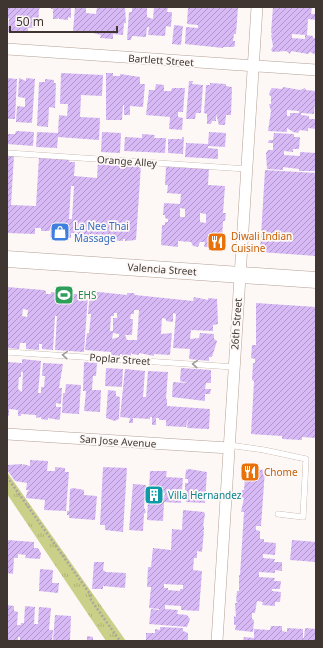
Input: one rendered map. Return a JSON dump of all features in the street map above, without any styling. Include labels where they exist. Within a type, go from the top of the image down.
[{"type":"street","name":"26th Street","points":[[217,641],[257,7]]},
{"type":"street","name":"Bartlett Street","points":[[7,49],[316,70]]},
{"type":"street","name":"Valencia Street","points":[[7,259],[316,280]]},
{"type":"street","name":"San Jose Avenue","points":[[7,434],[229,447]]},
{"type":"lane","name":"Orange Alley","points":[[7,153],[247,169]]},
{"type":"lane","name":"Poplar Street","points":[[7,352],[234,366]]},
{"type":"lane","points":[[229,447],[264,450],[306,459],[302,517],[278,514]]},
{"type":"path","points":[[7,477],[90,594],[91,600],[120,641]]},
{"type":"green space","points":[[7,472],[126,641],[106,641],[7,494]]},
{"type":"building","points":[[7,7],[41,7],[39,9],[38,27],[28,28],[28,33],[8,32],[9,18],[7,18]]},
{"type":"building","points":[[51,7],[71,7],[71,18],[68,17],[68,20],[59,19],[58,17],[58,19],[53,19],[53,9],[51,9]]},
{"type":"building","points":[[75,7],[86,7],[86,13],[96,14],[97,7],[125,7],[126,23],[124,23],[123,35],[113,34],[113,39],[100,38],[101,35],[89,32],[80,33],[80,31],[73,31]]},
{"type":"building","points":[[132,7],[147,7],[147,17],[153,19],[154,7],[168,7],[167,12],[172,12],[171,27],[166,26],[165,36],[148,35],[149,27],[147,27],[146,37],[132,36],[131,40],[127,40],[129,12],[132,12]]},
{"type":"building","points":[[188,7],[238,7],[236,34],[234,34],[233,41],[235,41],[235,46],[223,48],[185,44],[186,27],[198,28],[198,25],[187,24]]},
{"type":"building","points":[[273,7],[312,7],[311,14],[316,14],[316,20],[308,19],[307,35],[292,34],[292,38],[305,39],[305,35],[316,38],[316,55],[310,52],[308,54],[291,51],[290,54],[286,51],[273,52],[271,50],[273,46],[271,35],[273,34],[271,33]]},
{"type":"building","points":[[174,25],[183,26],[181,45],[172,44]]},
{"type":"building","points":[[61,73],[103,75],[102,96],[81,95],[80,117],[100,118],[99,140],[58,137],[57,148],[36,147],[37,132],[58,133],[59,115],[67,116],[68,104],[60,104]]},
{"type":"building","points":[[106,73],[113,73],[113,76],[120,76],[120,74],[140,77],[140,84],[145,84],[143,107],[130,106],[130,115],[124,115],[123,105],[122,120],[106,120]]},
{"type":"building","points":[[7,78],[17,79],[15,119],[7,119]]},
{"type":"building","points":[[19,78],[26,81],[26,78],[35,79],[32,123],[16,122],[17,106],[25,107],[25,98],[18,97]]},
{"type":"building","points":[[45,79],[54,80],[54,83],[56,83],[55,108],[49,107],[48,127],[37,126],[39,82],[45,82]]},
{"type":"building","points":[[189,81],[193,81],[192,84],[203,85],[201,113],[196,113],[195,119],[186,119]]},
{"type":"building","points":[[210,83],[226,84],[226,86],[232,87],[231,115],[226,115],[225,125],[219,125],[216,114],[216,121],[212,121],[211,124],[207,124],[207,114],[204,113],[206,85],[210,85]]},
{"type":"building","points":[[156,84],[164,85],[164,91],[171,91],[172,88],[185,88],[183,112],[178,112],[178,117],[183,118],[182,130],[169,129],[170,117],[146,115],[149,90],[155,90]]},
{"type":"building","points":[[283,87],[300,90],[305,88],[306,90],[316,91],[314,114],[301,113],[301,115],[309,116],[309,119],[316,119],[316,129],[308,128],[308,131],[300,130],[298,133],[287,128],[287,132],[268,131],[271,111],[269,104],[271,104],[271,96],[269,95],[270,91],[272,88],[282,89]],"holes":[[[287,110],[299,111],[299,113],[290,113],[290,116],[287,116]]]},
{"type":"building","points":[[16,131],[34,132],[33,146],[7,144],[7,134],[15,134]]},
{"type":"building","points":[[102,132],[121,133],[120,153],[101,152]]},
{"type":"building","points":[[209,132],[226,133],[225,147],[208,146],[208,148],[218,149],[218,159],[185,157],[186,143],[208,144]]},
{"type":"building","points":[[274,133],[294,134],[294,137],[300,137],[299,149],[293,149],[293,152],[284,151],[284,155],[300,156],[300,152],[316,153],[316,171],[299,171],[299,169],[283,167],[283,170],[267,169],[266,153],[268,150],[273,150],[273,143],[268,143],[269,140],[273,140]]},
{"type":"building","points":[[142,134],[155,135],[154,138],[166,138],[165,153],[124,151],[125,137],[142,138]]},
{"type":"building","points":[[182,137],[184,137],[183,154],[168,153],[168,139],[182,139]]},
{"type":"building","points":[[7,155],[14,155],[11,205],[36,206],[39,157],[70,159],[69,162],[75,162],[74,176],[97,178],[98,162],[141,165],[136,240],[107,240],[107,238],[104,237],[104,240],[96,239],[97,237],[93,237],[94,234],[89,234],[89,236],[75,235],[75,233],[71,233],[71,238],[50,237],[51,229],[49,231],[41,231],[41,228],[35,228],[35,234],[7,233]],"holes":[[[71,186],[74,186],[72,219],[69,219]]]},
{"type":"building","points":[[166,167],[209,168],[208,185],[225,186],[223,213],[226,213],[225,221],[223,221],[222,241],[224,248],[221,250],[215,247],[204,247],[205,242],[200,242],[198,247],[193,246],[191,242],[178,241],[178,247],[161,245],[162,225],[165,225],[165,222],[168,222],[168,219],[165,218],[165,215],[163,215],[164,203],[180,204],[181,194],[167,193],[168,185],[165,185]],"holes":[[[180,208],[185,209],[185,217],[180,217]],[[200,213],[206,214],[206,223],[200,222]]]},
{"type":"building","points":[[265,170],[316,173],[316,256],[260,252]]},
{"type":"building","points":[[7,287],[43,290],[46,291],[46,294],[51,294],[51,292],[88,295],[84,352],[55,350],[57,316],[55,316],[53,350],[42,349],[42,344],[39,344],[39,350],[26,349],[26,343],[20,343],[19,349],[7,348]],"holes":[[[23,309],[28,310],[27,317],[22,316]]]},
{"type":"building","points":[[90,291],[127,295],[127,293],[134,293],[135,295],[193,301],[194,297],[208,300],[208,298],[217,299],[218,324],[213,325],[213,331],[191,330],[190,339],[199,338],[200,333],[214,334],[214,339],[217,341],[212,357],[209,357],[209,361],[189,359],[190,349],[173,348],[176,314],[173,313],[173,322],[166,321],[166,319],[162,318],[161,334],[172,333],[170,355],[154,354],[154,356],[139,353],[139,355],[132,354],[131,352],[131,357],[122,356],[122,354],[120,354],[120,356],[111,355],[111,352],[85,350],[91,314],[88,314]],"holes":[[[134,310],[139,310],[137,340],[127,340],[125,335],[132,335],[133,319],[130,319],[131,314],[134,314]],[[114,313],[117,313],[117,318],[113,318],[113,331],[110,331],[111,316],[114,316]],[[113,333],[119,334],[119,337],[112,339]]]},
{"type":"building","points":[[256,303],[316,307],[316,438],[302,437],[302,440],[282,439],[282,436],[251,434],[254,381],[252,380],[253,363],[255,363],[255,359],[251,358],[252,345],[256,345]]},
{"type":"building","points":[[22,359],[41,361],[38,393],[41,393],[41,387],[44,387],[45,376],[42,376],[43,363],[63,364],[59,388],[62,388],[61,404],[56,403],[56,407],[61,407],[59,420],[48,418],[48,420],[41,419],[41,417],[36,418],[36,415],[21,414],[21,416],[18,416],[18,410],[9,409],[9,416],[7,415],[7,362],[22,363]],"holes":[[[21,372],[23,372],[22,392],[18,389],[19,377],[21,377]]]},
{"type":"building","points":[[84,362],[97,363],[96,376],[93,376],[92,390],[101,390],[100,412],[84,411],[86,391],[83,391]]},
{"type":"building","points":[[106,368],[123,369],[122,387],[105,386]]},
{"type":"building","points":[[181,368],[211,370],[211,383],[206,383],[205,389],[211,389],[210,394],[205,394],[205,401],[172,397],[173,382],[188,383],[180,381]]},
{"type":"building","points":[[125,369],[145,371],[143,397],[146,397],[148,371],[168,372],[166,399],[167,406],[210,409],[209,429],[187,428],[188,418],[186,427],[166,426],[166,420],[159,420],[159,418],[156,418],[156,425],[152,425],[152,417],[150,417],[150,419],[133,418],[133,423],[129,423],[130,418],[120,417]]},
{"type":"building","points":[[66,384],[81,385],[79,414],[62,413],[63,393],[65,393]]},
{"type":"building","points":[[108,390],[116,391],[116,396],[120,397],[119,419],[115,421],[106,418]]},
{"type":"building","points":[[30,460],[48,461],[47,471],[55,471],[55,467],[65,468],[65,472],[69,472],[66,511],[44,510],[45,500],[26,498],[29,490],[26,490],[27,483],[15,481],[8,471],[8,465],[22,464],[23,466],[23,464],[30,466]]},
{"type":"building","points":[[103,467],[127,468],[123,532],[105,530],[105,525],[100,525]]},
{"type":"building","points":[[189,469],[207,472],[205,503],[186,502],[187,491],[185,490],[185,483],[188,483],[188,479],[185,479],[186,470]]},
{"type":"building","points":[[243,469],[265,470],[261,526],[256,526],[256,530],[260,531],[260,539],[264,539],[264,542],[276,543],[275,555],[263,554],[263,558],[275,559],[274,562],[282,562],[282,571],[275,570],[275,573],[259,572],[259,577],[275,578],[274,581],[281,581],[280,589],[272,589],[272,591],[281,592],[280,602],[275,602],[275,606],[262,605],[263,602],[257,601],[255,613],[252,613],[252,619],[254,620],[253,632],[235,630],[236,625],[234,625],[234,616],[236,617],[235,603],[238,603],[236,601],[237,591],[239,591],[244,512],[241,512],[244,498],[241,498],[242,490],[244,490],[245,477],[243,477]]},
{"type":"building","name":"Villa Hernandez","points":[[150,471],[167,471],[166,477],[183,478],[181,503],[164,502],[163,521],[147,520],[148,498],[151,499],[152,489],[149,489]],"holes":[[[156,492],[165,493],[164,498],[156,498]]]},
{"type":"building","points":[[133,484],[146,485],[144,507],[146,512],[144,514],[143,531],[129,530]]},
{"type":"building","points":[[73,488],[84,490],[84,495],[97,496],[95,520],[69,518],[67,511],[69,511],[70,489]]},
{"type":"building","points":[[183,510],[204,512],[202,552],[197,551],[197,558],[194,558],[193,570],[202,571],[199,611],[181,610],[181,606],[165,605],[165,609],[178,610],[177,614],[187,615],[190,619],[187,627],[149,624],[151,609],[159,610],[149,608],[151,587],[147,587],[148,567],[151,567],[153,548],[171,550],[172,529],[182,530]],"holes":[[[164,584],[183,585],[183,589],[180,589],[180,591],[168,590],[168,588],[164,588]]]},
{"type":"building","points":[[7,540],[34,542],[34,548],[38,548],[41,553],[40,559],[25,558],[26,555],[18,554],[18,558],[14,558],[13,574],[7,573]]},
{"type":"building","points":[[292,540],[316,542],[316,562],[290,560]]},
{"type":"building","points":[[94,562],[104,562],[103,570],[106,572],[126,573],[125,588],[103,586],[103,589],[92,589]]},
{"type":"building","points":[[40,569],[53,570],[52,583],[59,583],[58,593],[39,591]]},
{"type":"building","points":[[7,605],[14,606],[14,611],[18,612],[17,625],[24,623],[25,606],[35,607],[34,624],[38,624],[39,607],[51,608],[49,630],[53,630],[52,641],[20,641],[20,637],[18,637],[18,641],[7,641]]},
{"type":"building","points":[[55,615],[71,616],[70,641],[53,641]]},
{"type":"building","points":[[271,626],[282,626],[282,631],[287,632],[287,628],[303,629],[303,638],[305,628],[316,629],[316,641],[243,641],[244,637],[254,638],[254,629],[270,630]]},
{"type":"building","points":[[160,627],[183,628],[183,631],[188,633],[188,641],[146,641],[146,633],[155,633],[155,629],[160,630]]},
{"type":"building","points":[[87,636],[93,637],[93,641],[87,641]]},
{"type":"place","name":"La Nee Thai Massage","points":[[60,232]]},
{"type":"place","name":"Diwali Indian Cuisine","points":[[217,242]]},
{"type":"place","name":"EHS","points":[[64,295]]},
{"type":"place","name":"Chome","points":[[250,472]]},
{"type":"place","name":"Villa Hernandez","points":[[154,495]]}]
